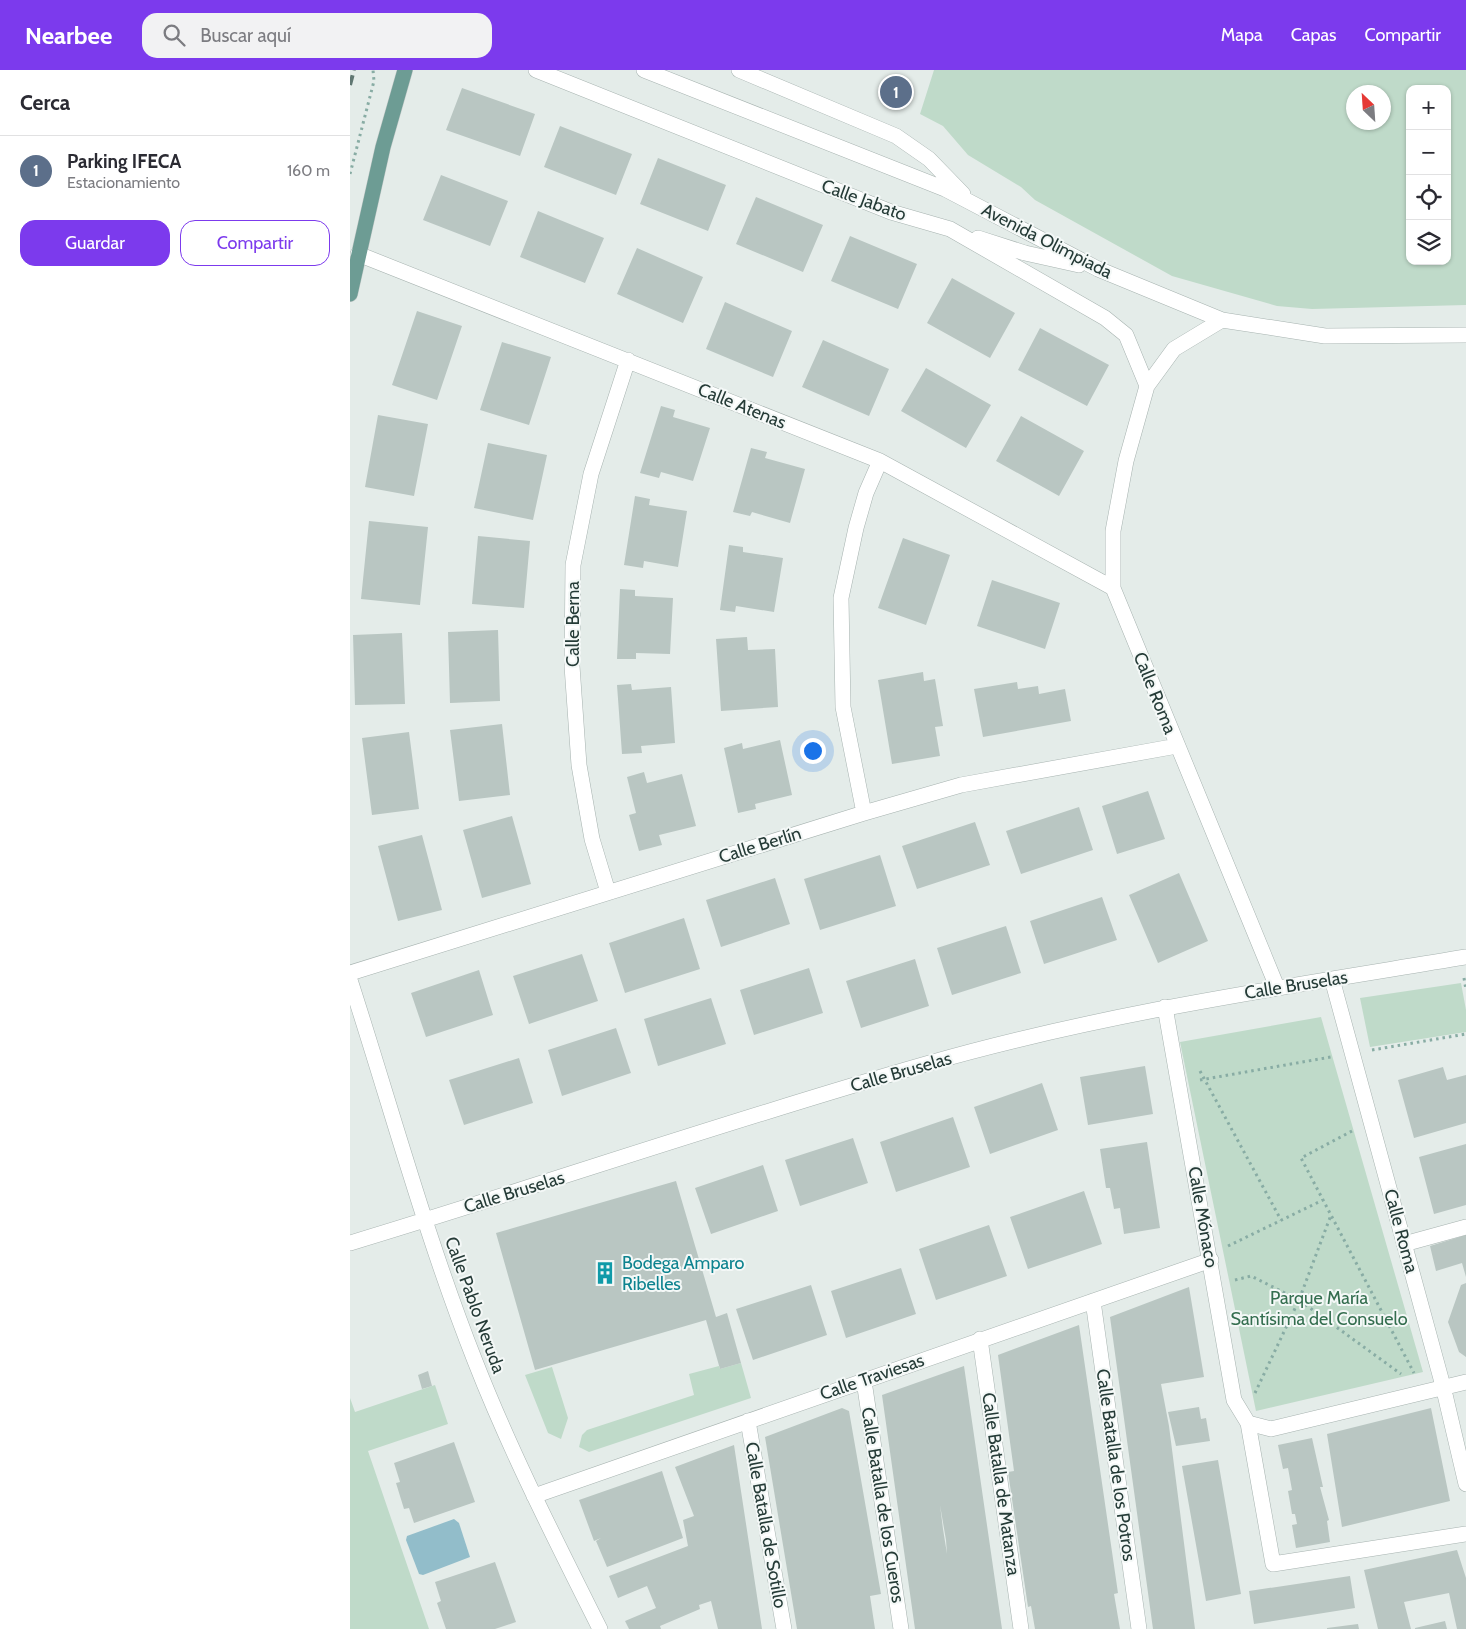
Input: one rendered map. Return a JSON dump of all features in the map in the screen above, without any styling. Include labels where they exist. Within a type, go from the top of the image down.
[{"type":"main road","points":[[350,294],[383,147],[402,73]]},
{"type":"street","name":"Calle Jabato","points":[[536,70],[891,212],[950,229],[1105,318],[1126,335],[1147,386]]},
{"type":"street","name":"Avenida Olimpiada","points":[[644,70],[969,200],[1098,269],[1222,320],[1325,336],[1466,335]]},
{"type":"street","points":[[738,70],[896,136],[929,159],[969,200]]},
{"type":"street","points":[[950,229],[1025,252],[1098,269]]},
{"type":"street","name":"Calle Atenas","points":[[358,254],[880,461],[1113,588]]},
{"type":"street","points":[[1147,386],[1174,349],[1222,320]]},
{"type":"street","name":"Calle Berna","points":[[608,892],[592,839],[579,765],[572,666],[573,565],[590,474],[628,360]]},
{"type":"street","name":"Calle Roma","points":[[1147,386],[1126,461],[1113,531],[1113,588],[1278,987]]},
{"type":"street","points":[[864,813],[843,706],[841,598],[858,519],[866,493],[880,461]]},
{"type":"street","name":"Calle Berlín","points":[[350,973],[864,813],[961,785],[1177,746]]},
{"type":"street","name":"Calle Bruselas","points":[[350,1243],[926,1064],[1028,1037],[1165,1007],[1466,957]]},
{"type":"street","name":"Calle Roma","points":[[1332,979],[1443,1386],[1466,1484]]},
{"type":"street","name":"Calle Pablo Neruda","points":[[350,980],[434,1250],[475,1361],[509,1444],[600,1629]]},
{"type":"street","name":"Calle Mónaco","points":[[1165,1007],[1234,1400],[1246,1419],[1273,1564],[1466,1534]]},
{"type":"street","points":[[1404,1244],[1466,1226]]},
{"type":"street","name":"Calle Traviesas","points":[[534,1496],[1210,1258]]},
{"type":"street","name":"Calle Batalla de los Potros","points":[[1093,1300],[1139,1629]]},
{"type":"street","name":"Calle Batalla de Matanza","points":[[980,1339],[1021,1629]]},
{"type":"street","name":"Calle Batalla de los Cueros","points":[[864,1381],[902,1629]]},
{"type":"street","points":[[1246,1419],[1272,1429],[1443,1386],[1466,1382]]},
{"type":"street","name":"Calle Batalla de Sotillo","points":[[748,1421],[784,1629]]},
{"type":"path","points":[[350,174],[374,81],[372,70]]},
{"type":"path","points":[[1179,1083],[1466,1034]]},
{"type":"path","points":[[1195,1063],[1281,1220]]},
{"type":"path","points":[[1371,1121],[1300,1158],[1424,1391]]},
{"type":"path","points":[[1210,1258],[1281,1220],[1324,1200]]},
{"type":"path","points":[[1246,1419],[1299,1300],[1331,1215]]},
{"type":"path","points":[[1215,1286],[1251,1276],[1299,1300],[1424,1391]]},
{"type":"green space","points":[[934,70],[1466,70],[1466,305],[1312,309],[1277,306],[1172,276],[1035,200],[1021,187],[968,155],[943,126],[920,114]]},
{"type":"green space","points":[[1461,983],[1466,1010],[1466,1032],[1370,1047],[1360,998]]},
{"type":"green space","name":"Parque María Santísima del Consuelo","points":[[1321,1017],[1423,1372],[1256,1411],[1180,1042]]},
{"type":"green space","points":[[741,1363],[751,1398],[589,1452],[579,1447],[582,1435],[587,1430],[694,1395],[689,1374],[719,1366],[720,1369]]},
{"type":"green space","points":[[552,1367],[568,1418],[561,1439],[548,1433],[525,1375]]},
{"type":"green space","points":[[435,1385],[448,1424],[368,1451],[429,1629],[350,1629],[350,1398],[355,1412]]},
{"type":"water","points":[[454,1519],[459,1523],[470,1557],[423,1575],[419,1574],[406,1540],[407,1536]]},
{"type":"building","points":[[462,88],[535,114],[520,156],[446,130]]},
{"type":"building","points":[[560,126],[632,154],[616,195],[544,167]]},
{"type":"building","points":[[658,158],[726,185],[708,231],[640,204]]},
{"type":"building","points":[[441,175],[508,201],[490,246],[423,220]]},
{"type":"building","points":[[756,197],[823,225],[803,272],[736,244]]},
{"type":"building","points":[[538,211],[604,238],[585,283],[520,257]]},
{"type":"building","points":[[850,236],[917,264],[898,309],[831,281]]},
{"type":"building","points":[[637,248],[703,277],[683,323],[617,294]]},
{"type":"building","points":[[952,278],[1015,313],[990,358],[927,323]]},
{"type":"building","points":[[725,302],[792,331],[773,377],[706,349]]},
{"type":"building","points":[[417,311],[462,326],[437,400],[392,385]]},
{"type":"building","points":[[1040,328],[1109,365],[1087,406],[1018,370]]},
{"type":"building","points":[[823,340],[889,369],[869,416],[802,387]]},
{"type":"building","points":[[502,342],[551,357],[529,425],[480,410]]},
{"type":"building","points":[[926,368],[991,405],[966,448],[901,411]]},
{"type":"building","points":[[661,406],[675,410],[673,417],[710,428],[693,481],[661,472],[659,478],[640,473]]},
{"type":"building","points":[[378,415],[428,424],[414,496],[365,487]]},
{"type":"building","points":[[1021,416],[1084,451],[1059,496],[996,461]]},
{"type":"building","points":[[488,443],[547,455],[533,520],[474,508]]},
{"type":"building","points":[[751,448],[767,452],[765,458],[805,469],[790,523],[752,512],[750,516],[733,512]]},
{"type":"building","points":[[635,496],[650,499],[649,505],[687,511],[678,567],[644,561],[643,568],[624,565]]},
{"type":"building","points":[[369,521],[428,527],[420,605],[361,599]]},
{"type":"building","points":[[478,536],[530,541],[524,608],[472,604]]},
{"type":"building","points":[[903,538],[950,555],[926,625],[878,608]]},
{"type":"building","points":[[729,545],[743,547],[743,552],[783,558],[774,612],[736,606],[735,612],[720,610]]},
{"type":"building","points":[[992,580],[1060,603],[1045,649],[977,626]]},
{"type":"building","points":[[620,589],[635,590],[635,596],[673,598],[670,654],[636,653],[636,659],[617,659]]},
{"type":"building","points":[[498,630],[500,701],[450,703],[448,632]]},
{"type":"building","points":[[402,633],[405,704],[355,705],[353,635]]},
{"type":"building","points":[[747,637],[748,650],[775,649],[778,707],[721,711],[716,639]]},
{"type":"building","points":[[923,672],[924,681],[935,679],[943,726],[935,727],[940,756],[892,764],[878,680]]},
{"type":"building","points":[[1017,682],[1018,689],[1038,686],[1039,694],[1065,689],[1071,721],[983,737],[974,689]]},
{"type":"building","points":[[631,684],[632,690],[671,687],[675,743],[641,746],[642,753],[622,754],[617,685]]},
{"type":"building","points":[[502,724],[510,795],[459,801],[450,730]]},
{"type":"building","points":[[409,732],[419,809],[372,815],[362,738]]},
{"type":"building","points":[[780,740],[792,795],[755,804],[756,809],[738,813],[724,748],[742,743],[743,749]]},
{"type":"building","points":[[644,772],[647,783],[682,774],[696,826],[659,835],[662,845],[639,851],[629,815],[636,813],[627,777]]},
{"type":"building","points":[[1148,791],[1165,839],[1117,854],[1102,806]]},
{"type":"building","points":[[1079,807],[1093,850],[1021,874],[1006,831]]},
{"type":"building","points":[[512,816],[531,884],[482,898],[463,830]]},
{"type":"building","points":[[975,822],[990,865],[917,889],[902,846]]},
{"type":"building","points":[[422,835],[442,910],[398,921],[378,846]]},
{"type":"building","points":[[880,855],[896,906],[820,930],[804,879]]},
{"type":"building","points":[[1179,873],[1208,941],[1158,963],[1129,895]]},
{"type":"building","points":[[775,878],[790,924],[721,947],[706,900]]},
{"type":"building","points":[[1102,897],[1117,940],[1044,964],[1030,921]]},
{"type":"building","points":[[684,918],[700,969],[625,993],[609,943]]},
{"type":"building","points":[[1006,926],[1021,973],[952,995],[937,948]]},
{"type":"building","points":[[582,954],[598,1001],[529,1024],[513,976]]},
{"type":"building","points":[[915,959],[929,1006],[861,1028],[846,981]]},
{"type":"building","points":[[809,968],[823,1013],[754,1035],[740,990]]},
{"type":"building","points":[[479,970],[493,1015],[426,1037],[411,993]]},
{"type":"building","points":[[711,998],[726,1044],[658,1066],[644,1019]]},
{"type":"building","points":[[616,1028],[631,1073],[562,1096],[548,1050]]},
{"type":"building","points":[[519,1058],[533,1103],[464,1125],[449,1080]]},
{"type":"building","points":[[1145,1066],[1153,1114],[1088,1125],[1080,1077]]},
{"type":"building","points":[[1443,1067],[1447,1080],[1466,1075],[1466,1123],[1414,1138],[1398,1080]]},
{"type":"building","points":[[1042,1083],[1058,1130],[990,1154],[974,1107]]},
{"type":"building","points":[[953,1117],[970,1167],[896,1192],[880,1142]]},
{"type":"building","points":[[853,1138],[868,1183],[800,1206],[785,1160]]},
{"type":"building","points":[[1147,1142],[1160,1228],[1124,1234],[1120,1208],[1114,1209],[1110,1188],[1106,1188],[1100,1149]]},
{"type":"building","points":[[1466,1144],[1466,1205],[1434,1214],[1419,1157]]},
{"type":"building","points":[[763,1165],[778,1211],[711,1234],[695,1188]]},
{"type":"building","name":"Bodega Amparo Ribelles","points":[[676,1181],[716,1317],[727,1313],[741,1363],[720,1369],[706,1320],[535,1370],[496,1233]]},
{"type":"building","points":[[1084,1191],[1102,1244],[1028,1269],[1010,1217]]},
{"type":"building","points":[[989,1225],[1007,1276],[936,1300],[919,1249]]},
{"type":"building","points":[[1466,1235],[1466,1277],[1462,1263],[1436,1271],[1430,1246]]},
{"type":"building","points":[[901,1268],[916,1314],[846,1338],[831,1291]]},
{"type":"building","points":[[1466,1283],[1466,1357],[1459,1352],[1448,1322],[1461,1285]]},
{"type":"building","points":[[811,1285],[827,1335],[753,1360],[736,1309]]},
{"type":"building","points":[[1189,1287],[1204,1377],[1161,1384],[1169,1426],[1195,1629],[1153,1629],[1110,1317]]},
{"type":"building","points":[[1079,1325],[1118,1593],[1114,1594],[1120,1629],[1035,1629],[1031,1606],[1028,1607],[1008,1472],[1014,1471],[998,1355]]},
{"type":"building","points":[[964,1366],[1002,1629],[915,1629],[882,1395]],"holes":[[[940,1505],[946,1540],[947,1554]]]},
{"type":"building","points":[[428,1371],[432,1386],[422,1389],[418,1375]]},
{"type":"building","points":[[1199,1407],[1201,1419],[1206,1418],[1210,1441],[1176,1446],[1168,1412]]},
{"type":"building","points":[[842,1408],[849,1411],[881,1594],[870,1596],[875,1629],[797,1629],[765,1437]]},
{"type":"building","points":[[1431,1408],[1450,1501],[1342,1527],[1327,1434]]},
{"type":"building","points":[[1312,1438],[1323,1487],[1320,1487],[1329,1520],[1327,1521],[1330,1542],[1296,1548],[1292,1525],[1297,1524],[1295,1514],[1292,1514],[1288,1491],[1292,1490],[1288,1468],[1283,1469],[1278,1445]]},
{"type":"building","points":[[454,1442],[475,1502],[414,1523],[409,1508],[404,1509],[396,1483],[400,1482],[394,1463]]},
{"type":"building","points":[[734,1445],[762,1629],[718,1629],[711,1601],[699,1605],[700,1609],[660,1626],[661,1629],[629,1629],[625,1621],[656,1608],[647,1586],[618,1598],[609,1576],[688,1546],[683,1520],[694,1516],[675,1467]]},
{"type":"building","points":[[1218,1460],[1241,1594],[1206,1601],[1182,1466]]},
{"type":"building","points":[[662,1471],[683,1538],[607,1567],[596,1541],[601,1538],[594,1541],[579,1500]]},
{"type":"building","points":[[1457,1550],[1466,1578],[1466,1629],[1457,1629],[1449,1593],[1404,1602],[1411,1629],[1378,1629],[1364,1570]]},
{"type":"building","points":[[495,1562],[516,1622],[495,1629],[446,1629],[437,1603],[441,1601],[435,1582]]},
{"type":"building","points":[[1350,1576],[1355,1608],[1254,1624],[1249,1591]]},
{"type":"building","points":[[1445,1621],[1447,1629],[1415,1629],[1415,1628]]},
{"type":"building","points":[[1358,1624],[1359,1629],[1327,1629],[1327,1628]]},
{"type":"railway","points":[[350,85],[354,70]]},
{"type":"place","name":"Parking IFECA","points":[[896,92]]},
{"type":"place","name":"Bodega Amparo Ribelles","points":[[605,1273]]}]
